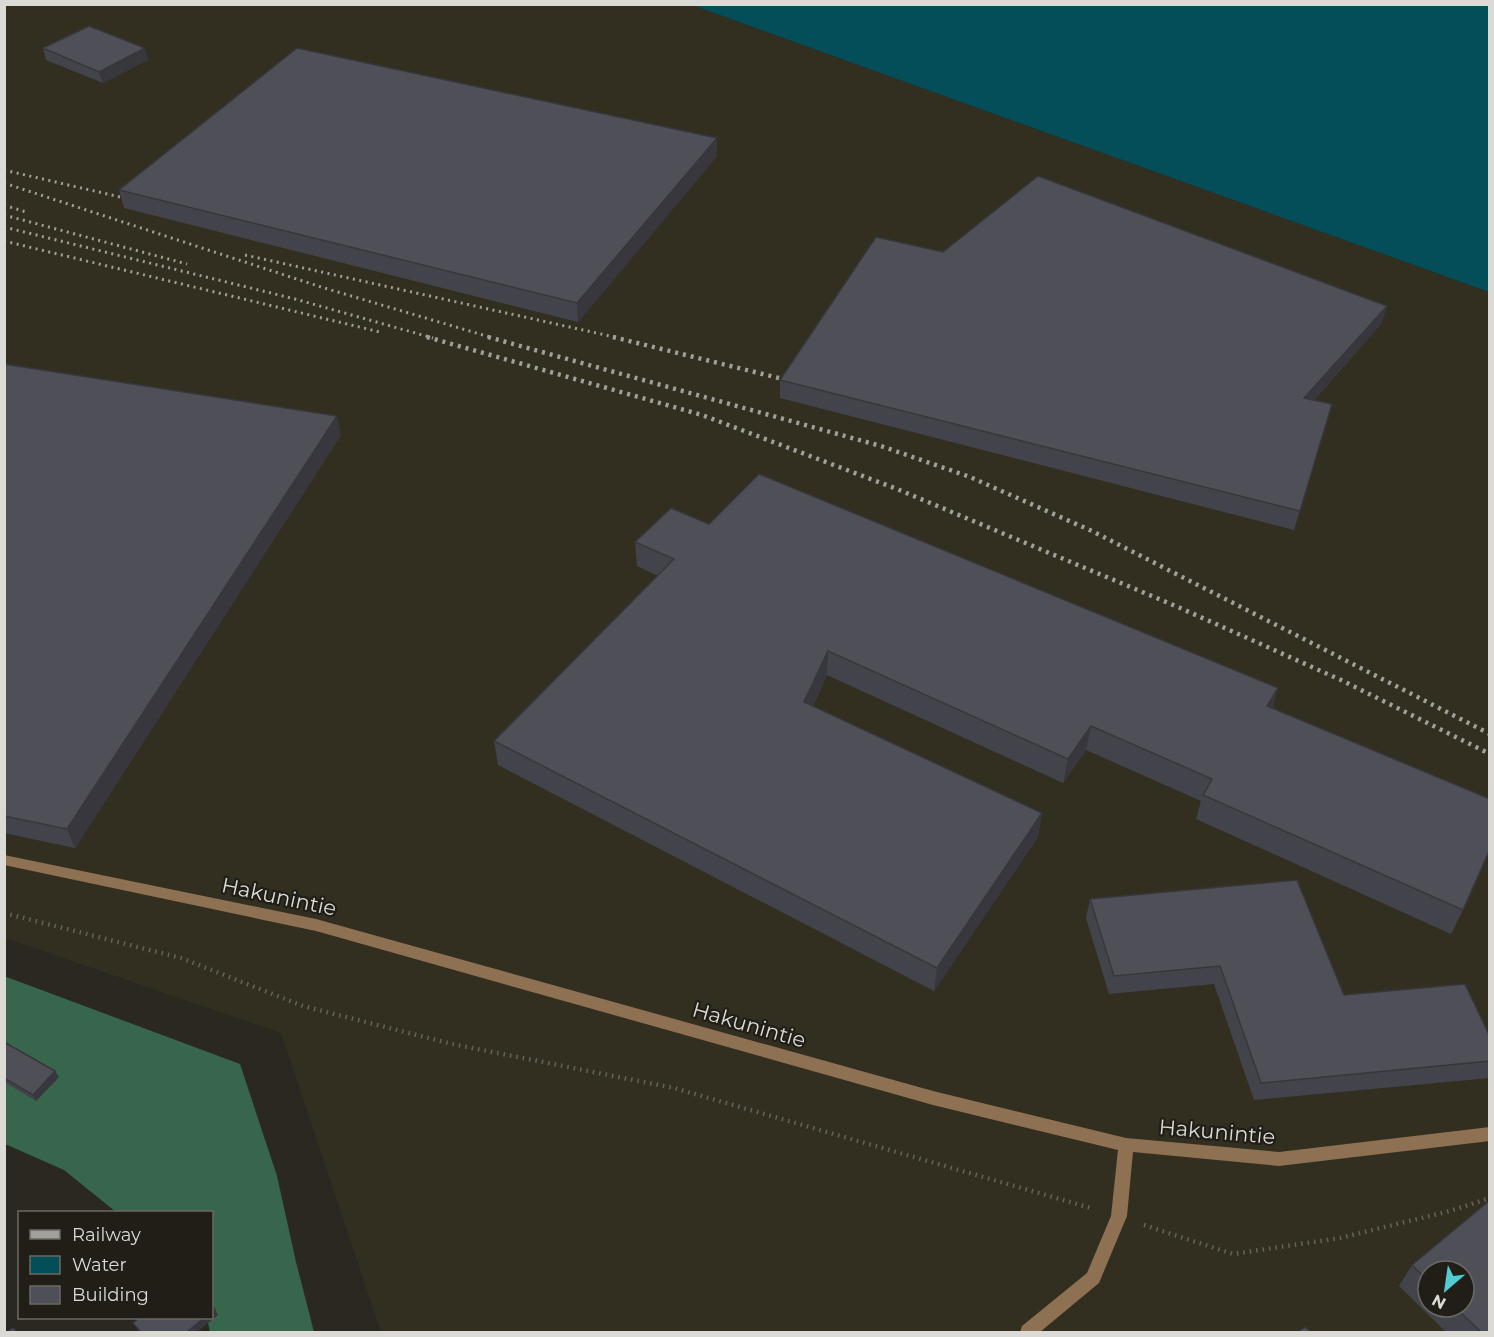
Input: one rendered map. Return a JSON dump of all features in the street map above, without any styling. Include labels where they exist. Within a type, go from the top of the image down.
[{"type":"lane","name":"Hakunintie","points":[[4,860],[316,925],[933,1098],[1126,1145],[1279,1159],[1490,1134]]},
{"type":"lane","points":[[1028,1332],[1093,1278],[1119,1216],[1126,1145]]},
{"type":"path","points":[[4,913],[181,958],[303,1005],[452,1044],[674,1088],[1119,1216],[1233,1254],[1340,1238],[1450,1211],[1490,1198]]},
{"type":"shaded area","points":[[5,5],[692,5],[1489,292],[1489,1332],[381,1332],[281,1033],[5,938]]},
{"type":"green space","points":[[4,976],[240,1064],[277,1176],[314,1332],[210,1332],[207,1319],[213,1319],[213,1211],[115,1211],[64,1170],[5,1144]]},
{"type":"water","points":[[692,5],[1489,5],[1489,292]]},
{"type":"building","points":[[89,26],[145,48],[99,72],[43,48]]},
{"type":"building","points":[[297,48],[717,138],[577,303],[119,190]]},
{"type":"building","points":[[1038,176],[1387,306],[1304,398],[1332,404],[1300,511],[780,380],[876,237],[943,252]]},
{"type":"building","points":[[4,364],[337,416],[67,829],[4,816]]},
{"type":"building","points":[[759,474],[1278,688],[1267,706],[1490,799],[1490,849],[1463,910],[1203,795],[1212,779],[1091,726],[1068,759],[828,651],[804,702],[1042,813],[937,968],[494,741],[674,559],[635,542],[671,508],[709,524]]},
{"type":"building","points":[[1297,880],[1344,995],[1465,984],[1490,1037],[1490,1061],[1261,1083],[1220,966],[1114,976],[1090,899]]},
{"type":"building","points":[[4,1042],[55,1071],[33,1095],[4,1078]]},
{"type":"building","points":[[1489,1201],[1490,1332],[1481,1332],[1467,1319],[1476,1319],[1476,1259],[1419,1259]]},
{"type":"building","points":[[138,1319],[203,1319],[187,1332],[141,1332],[133,1323]]},
{"type":"building","points":[[1305,1327],[1311,1332],[1298,1332]]},
{"type":"railway","points":[[4,170],[133,200]]},
{"type":"railway","points":[[4,183],[321,287],[493,338]]},
{"type":"railway","points":[[4,205],[26,212]]},
{"type":"railway","points":[[4,215],[187,264]]},
{"type":"railway","points":[[4,227],[295,299],[433,338]]},
{"type":"railway","points":[[4,241],[380,332]]},
{"type":"railway","points":[[245,255],[619,338]]},
{"type":"railway","points":[[427,337],[702,415],[897,489],[1178,607],[1341,680],[1490,754]]},
{"type":"railway","points":[[488,337],[881,446],[970,477],[1092,531],[1490,734]]},
{"type":"railway","points":[[613,337],[791,381]]}]
